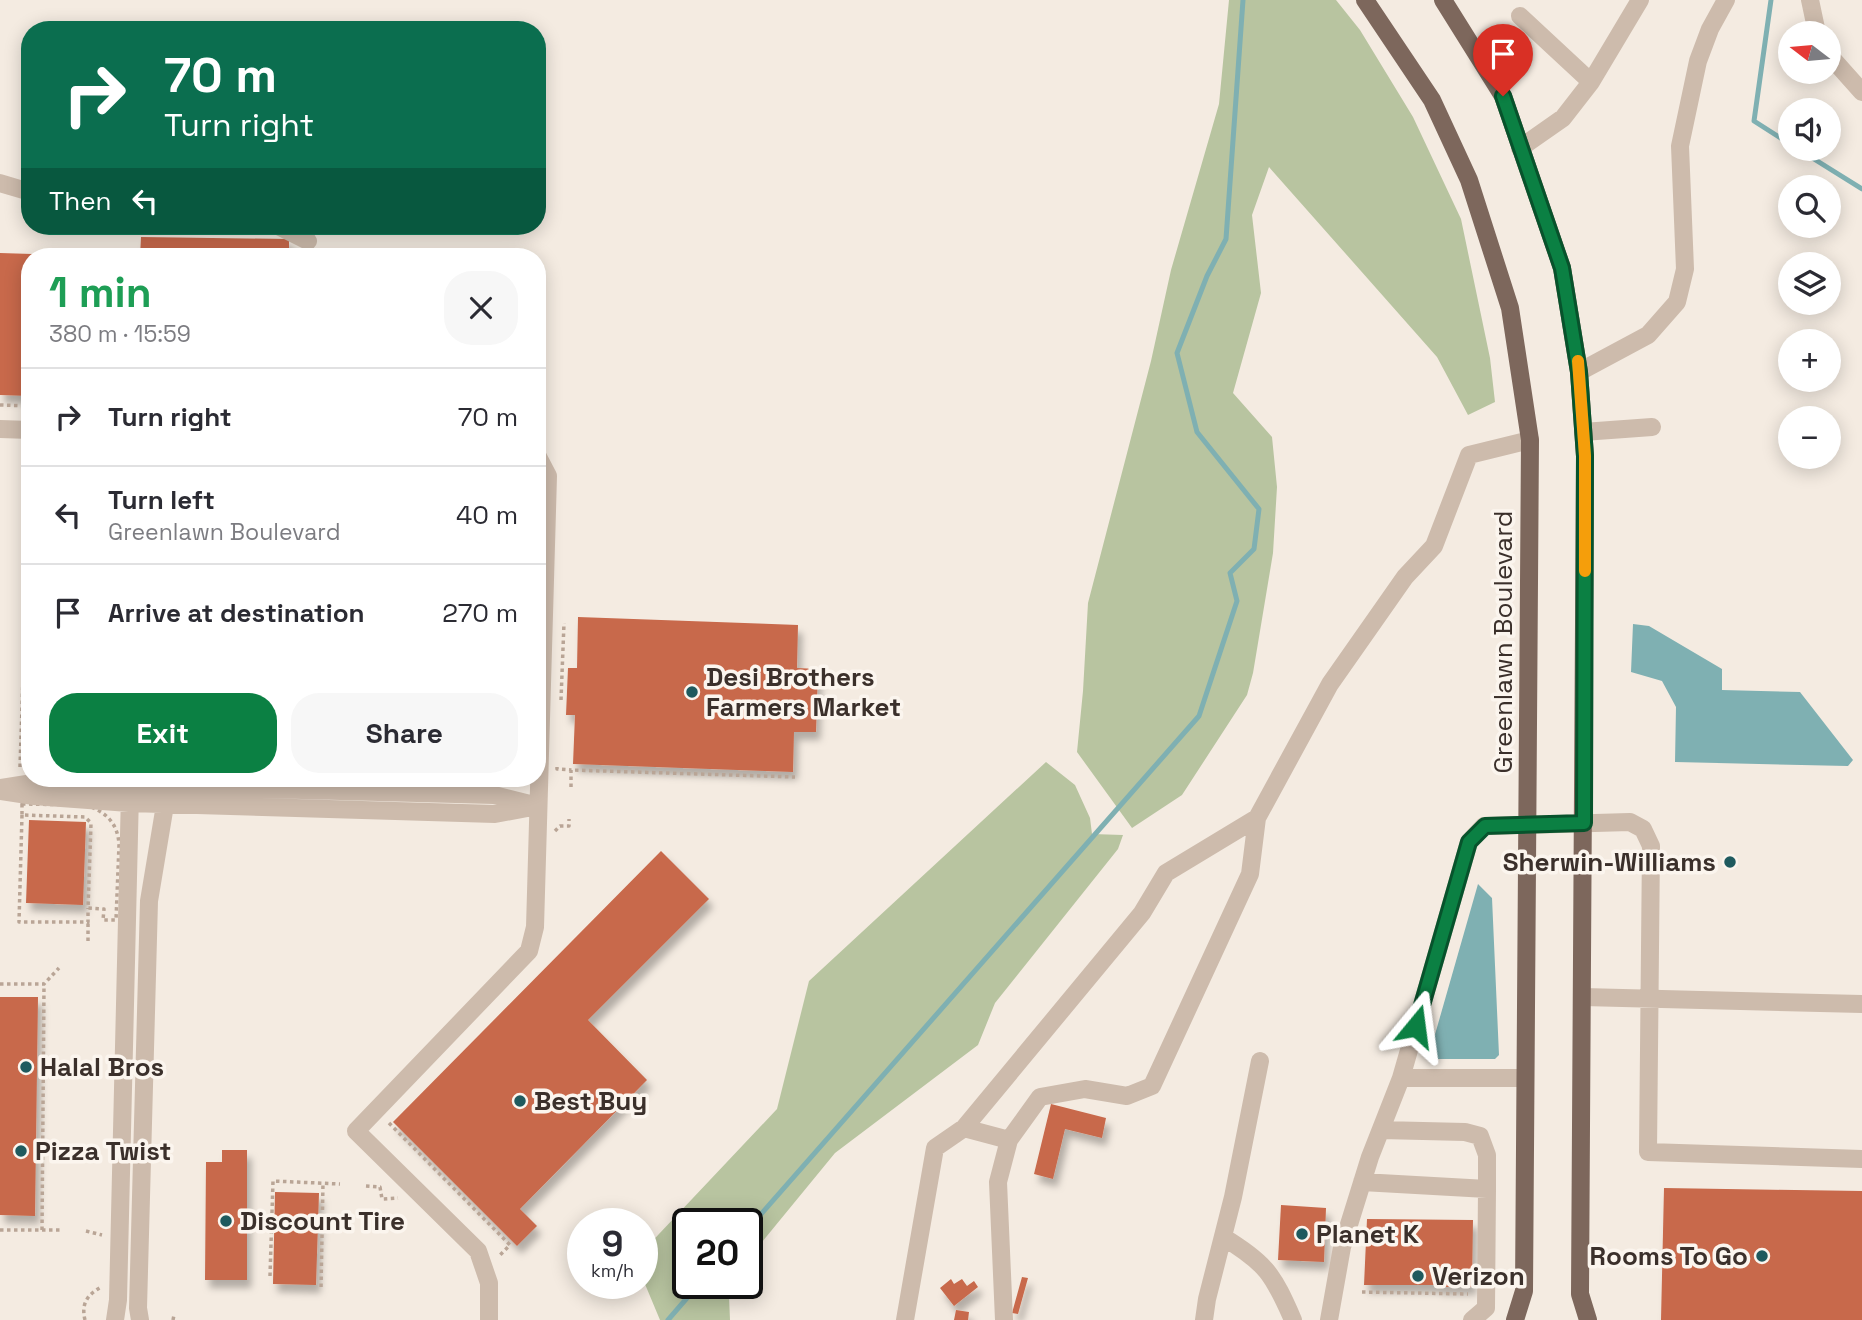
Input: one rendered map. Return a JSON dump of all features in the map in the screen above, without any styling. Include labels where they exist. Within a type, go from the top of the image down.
[{"type":"main road","name":"Greenlawn Boulevard","points":[[1365,0],[1432,100],[1469,180],[1510,308],[1530,440],[1524,1291],[1515,1320]]},
{"type":"main road","points":[[1443,0],[1503,96],[1562,268],[1579,372],[1583,432],[1584,823],[1580,1294],[1588,1320]]},
{"type":"lane","points":[[1520,148],[1563,118],[1591,82],[1640,0]]},
{"type":"lane","points":[[1579,372],[1648,335],[1677,302],[1685,269],[1680,146],[1698,61],[1710,29],[1726,0]]},
{"type":"lane","points":[[1810,0],[1814,21]]},
{"type":"lane","points":[[1520,16],[1591,82]]},
{"type":"lane","points":[[1841,68],[1862,92]]},
{"type":"lane","points":[[0,183],[21,189]]},
{"type":"lane","points":[[296,235],[308,241]]},
{"type":"lane","points":[[1583,432],[1652,427]]},
{"type":"lane","points":[[0,429],[21,430]]},
{"type":"lane","points":[[1004,1320],[998,1182],[1009,1140],[1040,1097],[1085,1089],[1127,1096],[1152,1086],[1250,874],[1256,818],[1329,684],[1405,578],[1434,546],[1469,455],[1530,440]]},
{"type":"lane","points":[[546,472],[546,542]]},
{"type":"lane","points":[[0,790],[21,786]]},
{"type":"lane","points":[[115,1320],[119,1275],[131,787]]},
{"type":"lane","points":[[140,1320],[138,1308],[149,901],[165,804],[164,787]]},
{"type":"lane","points":[[291,787],[494,795],[538,806]]},
{"type":"lane","points":[[489,1320],[489,1283],[478,1251],[356,1131],[529,951],[535,927],[539,787]]},
{"type":"lane","points":[[0,790],[34,796],[129,803],[495,814],[538,806]]},
{"type":"lane","points":[[905,1320],[935,1148],[964,1128],[1142,913],[1166,873],[1256,818]]},
{"type":"lane","points":[[1329,1320],[1342,1247],[1362,1182],[1401,1078],[1469,842],[1485,826],[1630,822],[1643,829],[1651,846],[1648,1152],[1862,1159]]},
{"type":"lane","points":[[1583,997],[1862,1004]]},
{"type":"lane","points":[[1204,1320],[1260,1061]]},
{"type":"lane","points":[[1401,1078],[1525,1078]]},
{"type":"lane","points":[[964,1128],[1009,1140]]},
{"type":"lane","points":[[1381,1129],[1465,1132],[1480,1136],[1487,1155],[1486,1308],[1472,1320]]},
{"type":"lane","points":[[1362,1182],[1487,1189]]},
{"type":"lane","points":[[1223,1237],[1254,1256],[1277,1282],[1293,1320]]},
{"type":"path","points":[[0,405],[21,406]]},
{"type":"path","points":[[561,710],[564,623]]},
{"type":"path","points":[[21,739],[21,770]]},
{"type":"path","points":[[558,757],[557,769],[795,777]]},
{"type":"path","points":[[571,770],[571,787]]},
{"type":"path","points":[[88,908],[104,908],[103,920],[116,920],[119,845],[118,834],[110,819],[86,805],[22,804],[19,922],[88,922]]},
{"type":"path","points":[[22,815],[85,817],[91,823],[88,941]]},
{"type":"path","points":[[42,1230],[44,984],[59,968]]},
{"type":"path","points":[[0,984],[44,984]]},
{"type":"path","points":[[385,1118],[510,1245],[497,1258]]},
{"type":"path","points":[[270,1276],[273,1181],[340,1184]]},
{"type":"path","points":[[321,1287],[323,1183]]},
{"type":"path","points":[[366,1186],[380,1187],[382,1199],[399,1198],[402,1195]]},
{"type":"path","points":[[0,1230],[62,1230]]},
{"type":"path","points":[[85,1320],[83,1313],[87,1297],[106,1284]]},
{"type":"path","points":[[1362,1292],[1469,1294]]},
{"type":"green space","points":[[1229,0],[1336,0],[1360,30],[1413,117],[1461,219],[1490,358],[1495,402],[1468,415],[1437,357],[1269,167],[1252,215],[1261,293],[1233,393],[1272,437],[1277,487],[1273,553],[1253,673],[1247,695],[1182,795],[1132,828],[1077,752],[1088,603],[1151,361],[1171,270],[1219,104]]},
{"type":"green space","points":[[1046,762],[1075,785],[1090,818],[1092,834],[1123,835],[1118,849],[995,1003],[978,1045],[835,1153],[763,1241],[763,1208],[684,1208],[777,1109],[809,981]]},
{"type":"green space","points":[[672,1220],[672,1299],[729,1299],[730,1320],[660,1320],[651,1299],[658,1299],[658,1235]]},
{"type":"water","points":[[1633,624],[1649,626],[1722,669],[1722,690],[1800,692],[1853,760],[1848,766],[1675,762],[1676,707],[1662,681],[1631,672]]},
{"type":"water","points":[[1478,884],[1492,898],[1499,1055],[1495,1059],[1434,1059],[1430,1052]]},
{"type":"building","points":[[141,237],[289,239],[289,248],[140,248]]},
{"type":"building","points":[[0,253],[21,254],[21,396],[0,395]]},
{"type":"building","name":"Desi Brothers Farmers Market","points":[[578,617],[798,625],[797,668],[818,669],[816,732],[794,732],[793,772],[573,764],[575,715],[566,715],[568,668],[577,668]]},
{"type":"building","points":[[29,820],[86,822],[83,905],[26,903]]},
{"type":"building","name":"Best Buy","points":[[661,851],[709,899],[588,1020],[647,1080],[520,1209],[537,1226],[517,1246],[393,1122]]},
{"type":"building","points":[[0,997],[38,997],[35,1216],[0,1215]]},
{"type":"building","points":[[1051,1104],[1106,1118],[1102,1138],[1065,1129],[1053,1179],[1034,1174]]},
{"type":"building","name":"Discount Tire","points":[[222,1150],[247,1150],[247,1280],[205,1280],[206,1162],[222,1162]]},
{"type":"building","name":"Rooms To Go","points":[[1664,1188],[1862,1191],[1862,1320],[1661,1320]]},
{"type":"building","points":[[275,1192],[319,1193],[316,1285],[273,1284]]},
{"type":"building","name":"Planet K","points":[[1281,1205],[1326,1208],[1324,1262],[1278,1260]]},
{"type":"building","points":[[1367,1219],[1473,1220],[1472,1287],[1364,1285]]},
{"type":"building","points":[[1022,1277],[1028,1278],[1018,1314],[1012,1313]]},
{"type":"building","points":[[951,1279],[954,1284],[962,1279],[967,1286],[974,1281],[978,1287],[954,1306],[940,1288]]},
{"type":"building","points":[[956,1310],[969,1312],[968,1320],[954,1320]]},
{"type":"waterway","points":[[763,1212],[1199,716],[1237,601],[1230,573],[1254,549],[1259,509],[1197,432],[1177,353],[1207,276],[1226,239],[1243,0]]},
{"type":"waterway","points":[[1771,0],[1754,121],[1778,136]]},
{"type":"waterway","points":[[1817,161],[1862,189]]},
{"type":"waterway","points":[[668,1320],[686,1299]]},
{"type":"slow traffic","points":[[1578,361],[1585,456],[1585,571]]},
{"type":"place","name":"Desi Brothers Farmers Market","points":[[692,692]]},
{"type":"place","name":"Sherwin-Williams","points":[[1730,862]]},
{"type":"place","name":"Halal Bros","points":[[26,1067]]},
{"type":"place","name":"Best Buy","points":[[520,1101]]},
{"type":"place","name":"Pizza Twist","points":[[21,1151]]},
{"type":"place","name":"Discount Tire","points":[[226,1221]]},
{"type":"place","name":"Planet K","points":[[1302,1234]]},
{"type":"place","name":"Rooms To Go","points":[[1762,1256]]},
{"type":"place","name":"Verizon","points":[[1418,1276]]},
{"type":"route","points":[[1416,1026],[1469,842],[1476,832],[1485,826],[1584,823],[1585,456],[1579,372],[1562,268],[1503,96]]}]
